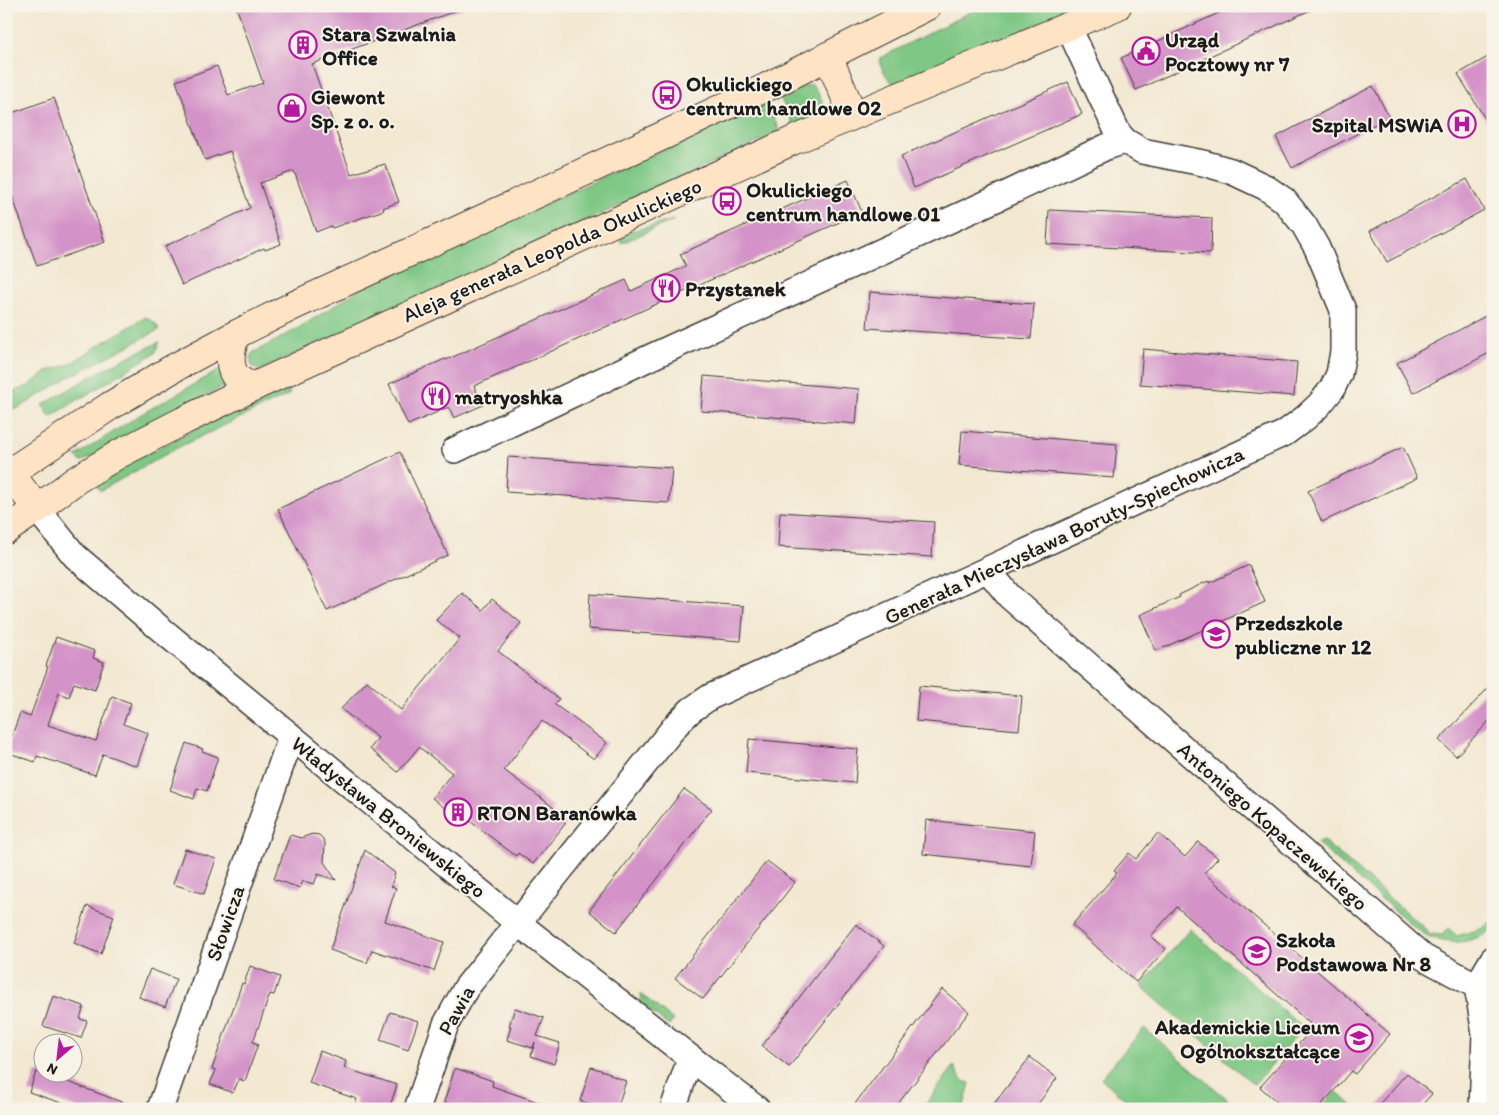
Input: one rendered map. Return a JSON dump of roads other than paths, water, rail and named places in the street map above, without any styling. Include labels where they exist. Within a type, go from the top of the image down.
[{"type":"main road","points":[[37,509],[8,474],[132,392],[172,369],[295,305],[667,134],[927,6]]},
{"type":"main road","name":"Aleja generała Leopolda Okulickiego","points":[[6,530],[76,480],[119,454],[255,386],[792,141],[1117,6]]},
{"type":"main road","points":[[828,56],[853,115]]},
{"type":"main road","points":[[235,335],[230,350],[234,373],[243,382],[255,386]]},
{"type":"street","points":[[455,450],[653,356],[1106,147],[1125,141],[1118,134],[1068,26]]},
{"type":"street","name":"Generała Mieczysława Boruty-Spiechowicza","points":[[518,923],[676,725],[691,710],[710,697],[1285,433],[1319,405],[1332,389],[1339,374],[1343,352],[1343,310],[1317,248],[1304,225],[1284,200],[1265,187],[1231,171],[1195,161],[1142,151],[1125,141]]},
{"type":"street","name":"Władysława Broniewskiego","points":[[37,509],[75,556],[291,737],[518,923],[757,1109]]},
{"type":"street","name":"Antoniego Kopaczewskiego","points":[[988,570],[1009,596],[1423,957],[1476,986]]},
{"type":"street","name":"Słowicza","points":[[160,1109],[291,737]]},
{"type":"street","name":"Pawia","points":[[416,1109],[439,1040],[456,1003],[518,923]]},
{"type":"street","points":[[1482,1109],[1485,1034],[1476,986],[1493,959]]},
{"type":"street","points":[[673,1109],[687,1068],[692,1060]]},
{"type":"place","name":"Stara Szwalnia Office","points":[[303,45]]},
{"type":"place","name":"Urząd Pocztowy nr 7","points":[[1146,51]]},
{"type":"place","name":"Okulickiego centrum handlowe 02","points":[[667,95]]},
{"type":"place","name":"Giewont Sp. z o. o.","points":[[292,108]]},
{"type":"place","name":"Szpital MSWiA","points":[[1462,124]]},
{"type":"place","name":"Okulickiego centrum handlowe 01","points":[[727,201]]},
{"type":"place","name":"Przystanek","points":[[666,288]]},
{"type":"place","name":"matryoshka","points":[[436,396]]},
{"type":"place","name":"Przedszkole publiczne nr 12","points":[[1216,634]]},
{"type":"place","name":"RTON Baranówka","points":[[458,812]]},
{"type":"place","name":"Szkoła Podstawowa Nr 8","points":[[1257,951]]},
{"type":"place","name":"Akademickie Liceum Ogólnokształcące","points":[[1359,1038]]}]
